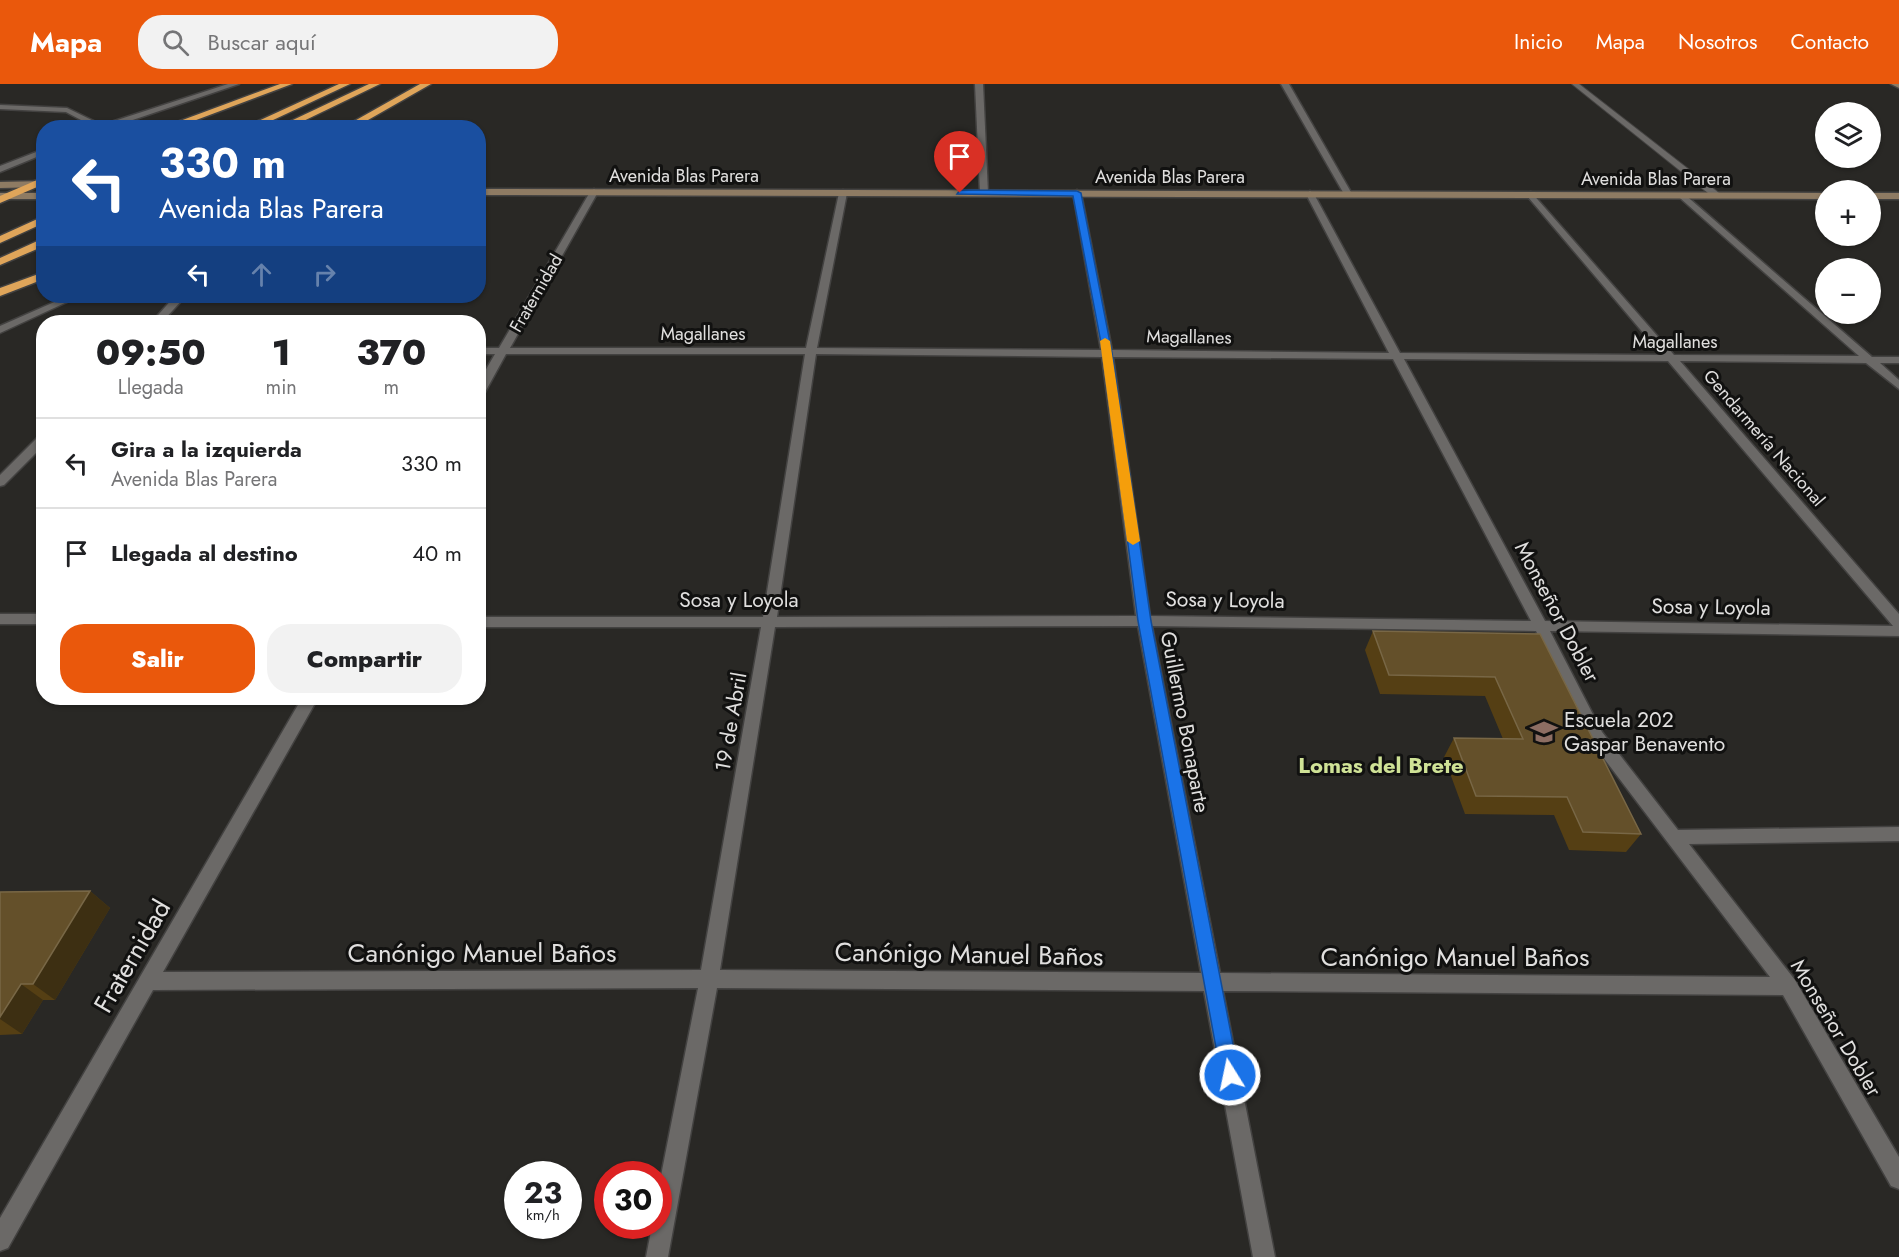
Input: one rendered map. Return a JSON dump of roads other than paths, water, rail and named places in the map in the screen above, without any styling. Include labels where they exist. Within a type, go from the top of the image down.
[{"type":"highway","points":[[187,120],[288,84]]},
{"type":"highway","points":[[265,120],[346,84]]},
{"type":"highway","points":[[297,120],[376,84]]},
{"type":"highway","points":[[361,120],[427,84]]},
{"type":"highway","points":[[3,197],[36,184]]},
{"type":"highway","points":[[0,240],[36,223]]},
{"type":"highway","points":[[0,262],[36,245]]},
{"type":"highway","points":[[0,292],[36,278]]},
{"type":"main road","points":[[1895,84],[1899,86]]},
{"type":"main road","points":[[0,185],[36,182]]},
{"type":"main road","name":"Avenida Blas Parera","points":[[486,192],[1815,196]]},
{"type":"main road","points":[[3,197],[36,196]]},
{"type":"main road","points":[[1881,196],[1899,196]]},
{"type":"street","points":[[122,120],[235,84]]},
{"type":"street","points":[[979,84],[984,193]]},
{"type":"street","points":[[1285,84],[1348,194]]},
{"type":"street","points":[[0,107],[67,110],[86,120]]},
{"type":"street","points":[[0,169],[36,154]]},
{"type":"street","name":"Fraternidad","points":[[486,380],[594,192]]},
{"type":"street","name":"19 de Abril","points":[[657,1257],[708,979],[769,621],[811,351],[843,193]]},
{"type":"street","name":"Guillermo Bonaparte","points":[[1077,193],[1107,353],[1144,621],[1264,1257]]},
{"type":"street","name":"Monseñor Dobler","points":[[1310,194],[1394,356],[1540,625],[1596,736],[1788,986],[1899,1178]]},
{"type":"street","name":"Gendarmería Nacional","points":[[1531,195],[1899,623]]},
{"type":"street","points":[[1683,196],[1899,386]]},
{"type":"street","points":[[0,330],[60,303]]},
{"type":"street","points":[[163,315],[174,303]]},
{"type":"street","name":"Magallanes","points":[[486,351],[811,351],[1899,360]]},
{"type":"street","points":[[0,482],[36,446]]},
{"type":"street","points":[[0,619],[36,619]]},
{"type":"street","name":"Sosa y Loyola","points":[[486,622],[1144,621],[1899,631]]},
{"type":"street","name":"Fraternidad","points":[[0,1240],[306,705]]},
{"type":"street","points":[[1672,837],[1899,834]]},
{"type":"street","name":"Canónigo Manuel Baños","points":[[149,981],[708,979],[1788,986]]},
{"type":"lane","points":[[1575,84],[1716,195]]},
{"type":"place","name":"Escuela 202 Gaspar Benavento","points":[[1544,732]]},
{"type":"district","name":"Lomas del Brete","points":[[1381,765]]}]
